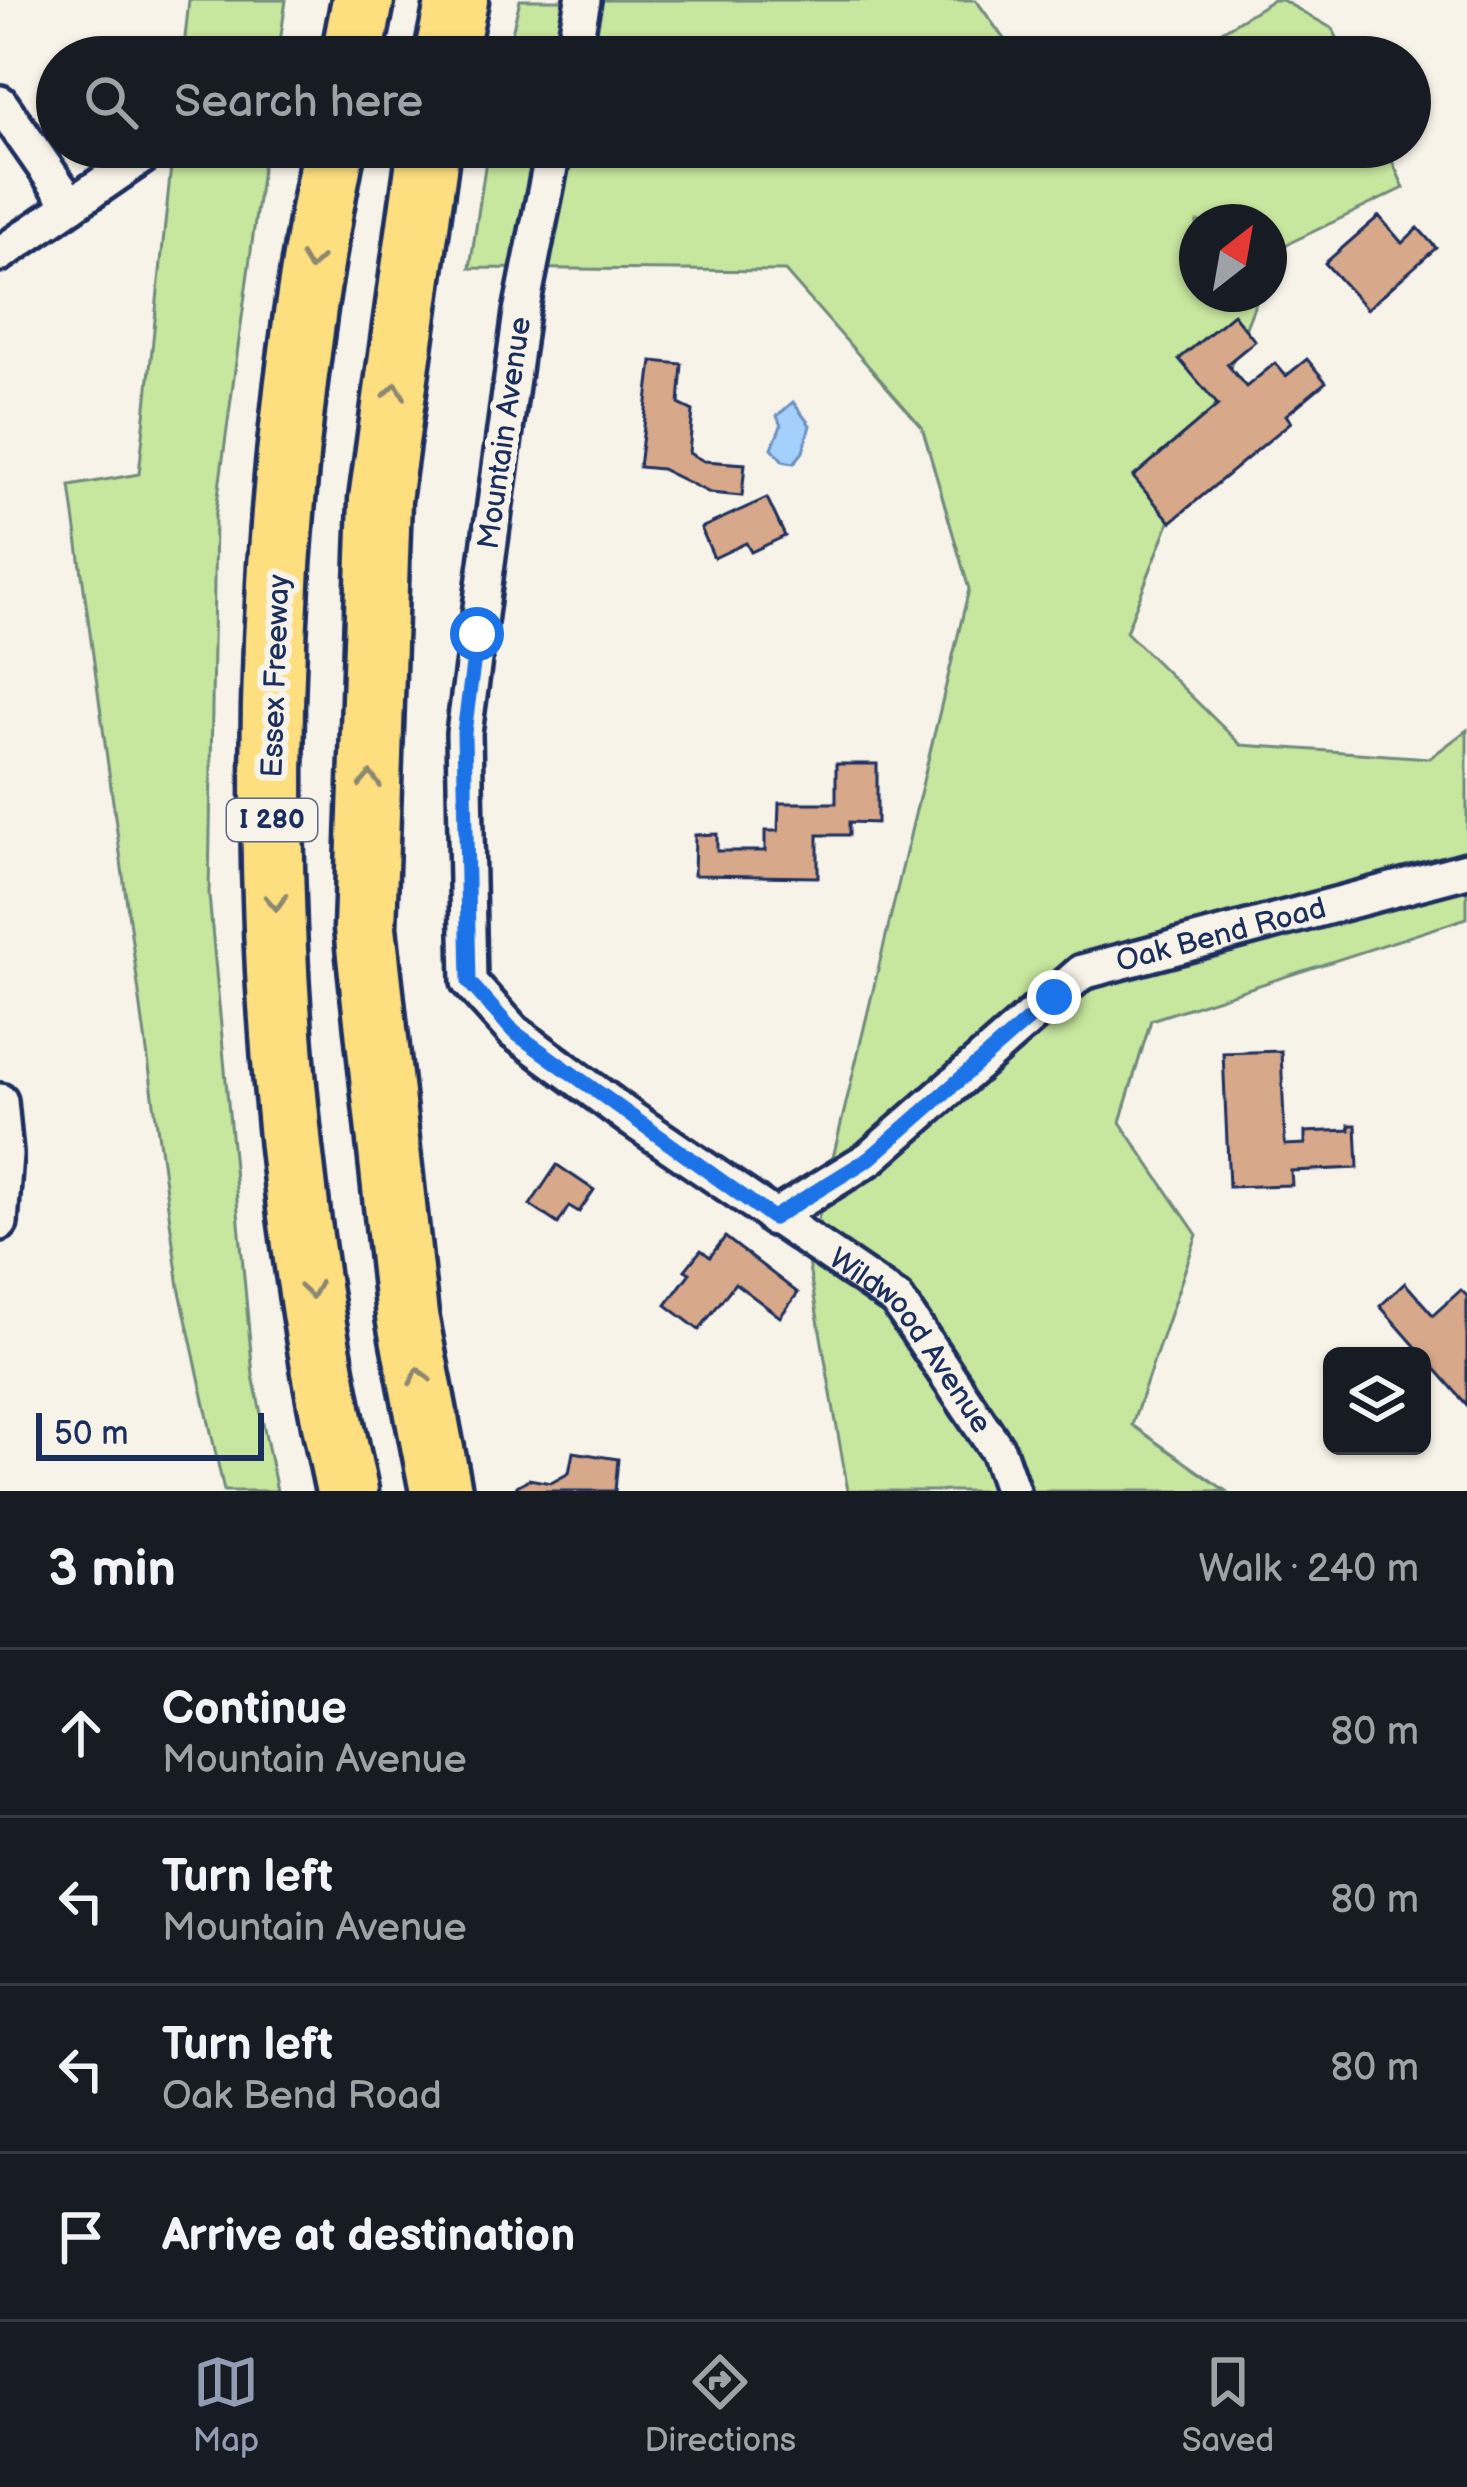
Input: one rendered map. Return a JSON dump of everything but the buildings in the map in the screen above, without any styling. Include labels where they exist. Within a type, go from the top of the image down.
[{"type":"highway","points":[[356,36],[363,0]]},
{"type":"highway","points":[[449,36],[457,0]]},
{"type":"highway","name":"Essex Freeway","points":[[330,168],[311,256],[282,514],[271,801],[288,1133],[347,1491]]},
{"type":"highway","points":[[426,168],[380,500],[365,928],[407,1316],[441,1491]]},
{"type":"street","points":[[576,36],[583,0]]},
{"type":"street","points":[[0,103],[36,155]]},
{"type":"street","points":[[45,168],[71,205]]},
{"type":"street","points":[[0,254],[125,168]]},
{"type":"street","name":"Mountain Avenue","points":[[550,168],[521,312],[464,733],[469,982],[514,1032],[773,1218]]},
{"type":"street","name":"Oak Bend Road","points":[[773,1218],[870,1158],[1082,972],[1467,870]]},
{"type":"street","points":[[0,1101],[5,1154],[0,1223]]},
{"type":"street","name":"Wildwood Avenue","points":[[773,1218],[897,1300],[998,1450],[1012,1491]]},
{"type":"green space","points":[[189,0],[286,0],[281,36],[185,36]]},
{"type":"green space","points":[[520,0],[976,0],[1002,36],[511,36]]},
{"type":"green space","points":[[1273,0],[1282,0],[1333,29],[1336,36],[1214,36]]},
{"type":"green space","points":[[171,168],[262,168],[215,518],[209,895],[253,1375],[277,1491],[224,1491],[179,1287],[70,486],[139,474]]},
{"type":"green space","points":[[485,168],[1395,168],[1404,188],[1287,244],[1287,204],[1179,204],[1179,312],[1252,312],[1126,632],[1241,745],[1430,758],[1467,730],[1467,918],[1151,1020],[1120,1122],[1197,1235],[1132,1425],[1226,1491],[848,1491],[808,1262],[969,589],[922,427],[785,271],[470,268]]},
{"type":"water","points":[[793,402],[810,425],[803,452],[794,463],[783,461],[772,448],[781,426],[777,416]]},
{"type":"route","points":[[477,634],[464,733],[469,982],[514,1032],[773,1218],[870,1158],[1054,997]]}]
